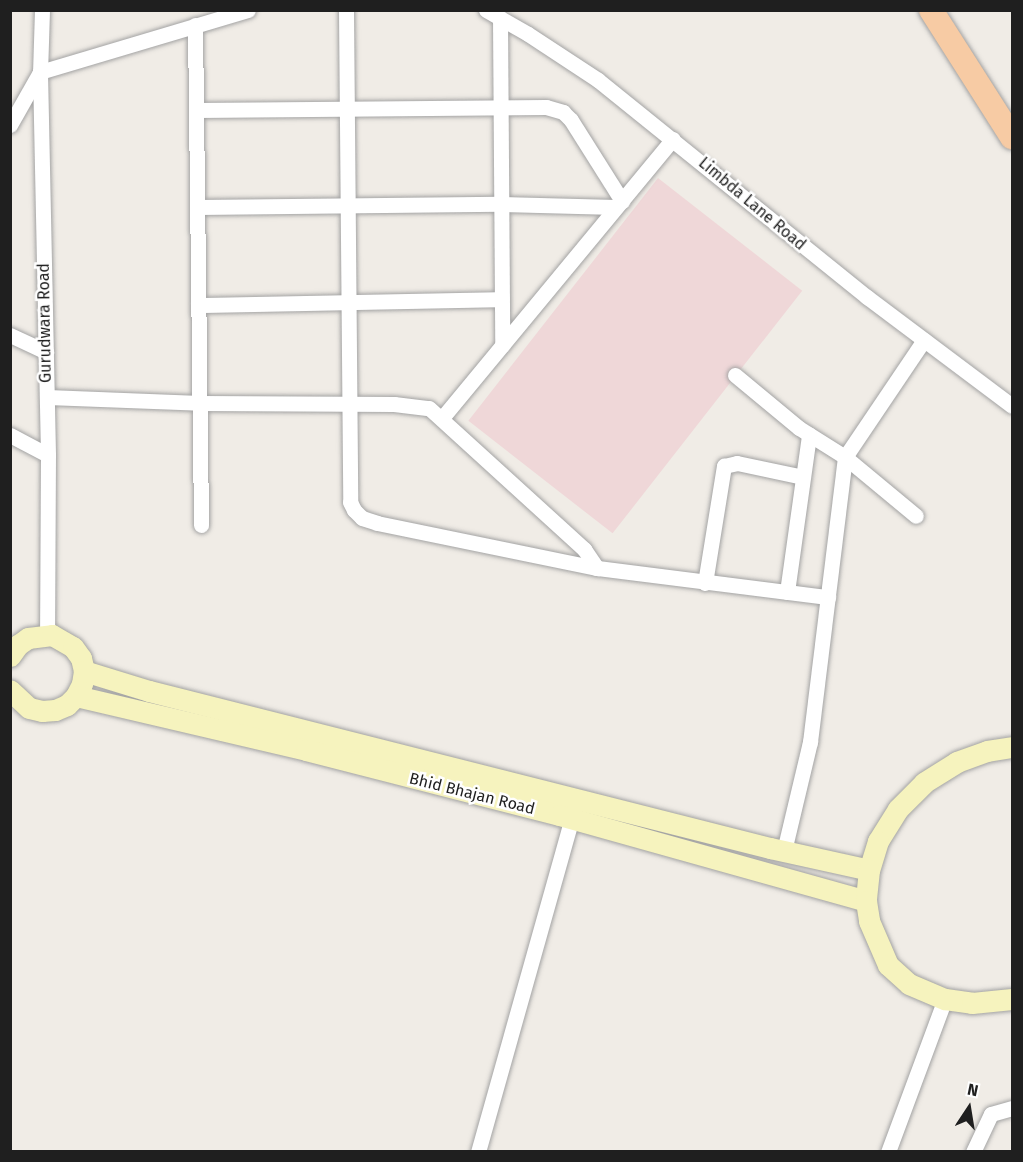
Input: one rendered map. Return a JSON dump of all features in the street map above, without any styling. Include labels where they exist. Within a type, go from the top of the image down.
[{"type":"main road","points":[[931,10],[1012,137]]},
{"type":"main road","points":[[10,690],[29,708],[42,711],[55,710],[67,705],[76,696],[82,684],[84,671],[81,658],[64,639],[47,635],[28,638],[12,651]]},
{"type":"main road","name":"Bhid Bhajan Road","points":[[84,671],[575,809],[866,901]]},
{"type":"main road","name":"Bhid Bhajan Road","points":[[76,696],[306,750],[869,870]]},
{"type":"main road","points":[[1012,747],[987,750],[957,762],[924,783],[898,809],[878,841],[869,870],[866,901],[869,921],[888,965],[909,984],[945,999],[972,1003],[1012,999]]},
{"type":"street","name":"Gurudwara Road","points":[[42,10],[40,72],[48,455],[47,635]]},
{"type":"street","points":[[10,125],[40,72],[248,10]]},
{"type":"street","points":[[346,10],[350,502],[362,518],[597,568],[828,597]]},
{"type":"street","name":"Limbda Lane Road","points":[[486,10],[598,80],[832,270],[1012,406]]},
{"type":"street","points":[[500,18],[502,345]]},
{"type":"street","points":[[195,25],[201,525]]},
{"type":"street","points":[[196,110],[546,107],[563,112],[571,120],[619,204]]},
{"type":"street","points":[[442,418],[673,139]]},
{"type":"street","points":[[197,207],[619,204]]},
{"type":"street","points":[[198,305],[502,300]]},
{"type":"street","points":[[10,335],[46,352]]},
{"type":"street","points":[[784,851],[810,742],[845,457],[924,340]]},
{"type":"street","points":[[735,375],[809,435],[845,457],[916,516]]},
{"type":"street","points":[[47,397],[200,403],[414,405],[429,408],[584,549],[597,568]]},
{"type":"street","points":[[10,435],[48,455]]},
{"type":"street","points":[[786,592],[809,435]]},
{"type":"street","points":[[705,583],[724,466],[737,463],[803,477]]},
{"type":"street","points":[[478,1152],[575,809]]},
{"type":"street","points":[[888,1152],[945,999]]},
{"type":"street","points":[[973,1152],[991,1114],[1012,1107]]},
{"type":"shaded area","points":[[658,178],[802,291],[613,533],[468,421]]}]
